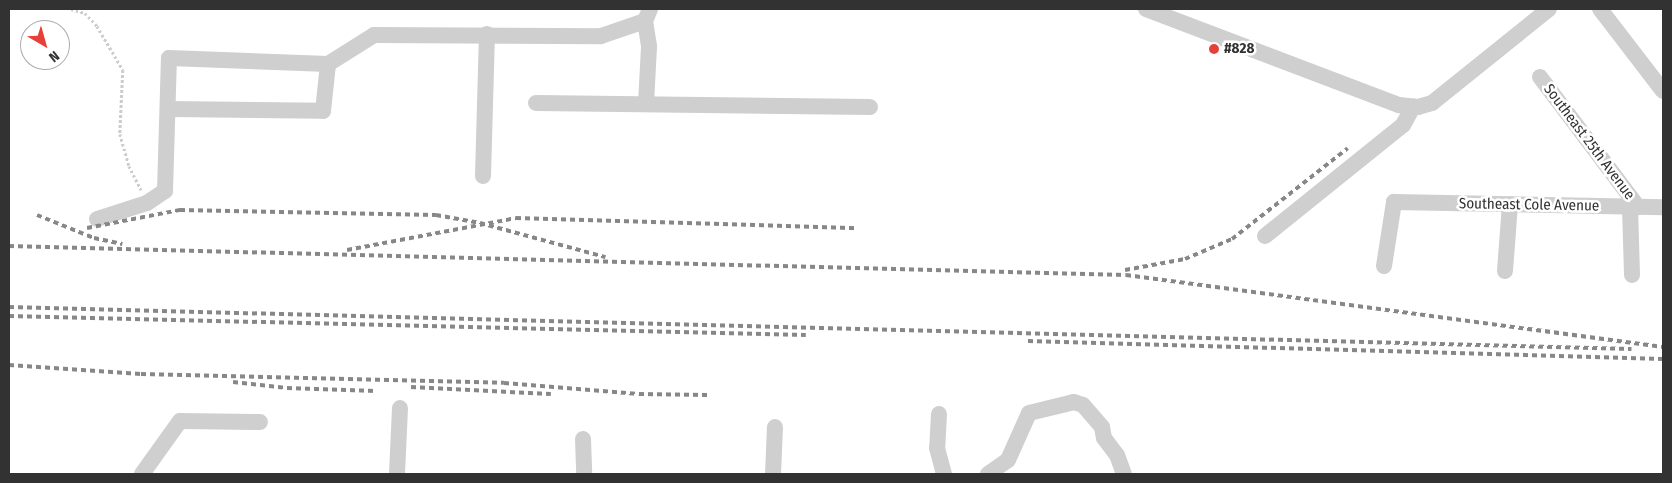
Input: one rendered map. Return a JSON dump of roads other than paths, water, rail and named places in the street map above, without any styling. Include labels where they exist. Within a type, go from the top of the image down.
[{"type":"street","points":[[1146,9],[1399,105],[1416,107],[1432,103],[1549,9]]},
{"type":"street","points":[[1600,9],[1663,91]]},
{"type":"street","points":[[97,219],[147,202],[166,191],[170,109],[169,58],[328,64],[374,35],[601,36],[648,15],[649,46],[646,104]]},
{"type":"street","points":[[483,176],[487,34]]},
{"type":"street","points":[[170,109],[323,111],[328,64]]},
{"type":"street","name":"Southeast 25th Avenue","points":[[1540,76],[1634,207]]},
{"type":"street","points":[[536,103],[870,107]]},
{"type":"street","points":[[1265,236],[1403,125],[1416,107]]},
{"type":"street","name":"Southeast Cole Avenue","points":[[1384,266],[1394,202],[1663,208]]},
{"type":"street","points":[[1505,271],[1510,204]]},
{"type":"street","points":[[1632,275],[1634,207]]},
{"type":"street","points":[[988,474],[1008,460],[1029,413],[1074,402],[1083,405],[1102,427],[1104,438],[1117,455],[1124,474]]},
{"type":"street","points":[[397,474],[400,408]]},
{"type":"street","points":[[939,414],[937,448],[944,474]]},
{"type":"street","points":[[142,474],[180,421],[260,422]]},
{"type":"street","points":[[773,474],[775,427]]},
{"type":"street","points":[[584,439],[584,474]]},
{"type":"railway","points":[[1125,270],[1185,259],[1232,239],[1348,148]]},
{"type":"railway","points":[[87,228],[180,210],[436,215],[480,223],[605,257]]},
{"type":"railway","points":[[37,215],[94,238],[122,244]]},
{"type":"railway","points":[[347,250],[516,218],[858,228]]},
{"type":"railway","points":[[9,246],[1126,275],[1663,347]]},
{"type":"railway","points":[[9,307],[1631,349]]},
{"type":"railway","points":[[9,316],[806,335]]},
{"type":"railway","points":[[1028,341],[1663,359]]},
{"type":"railway","points":[[9,365],[141,374],[504,383],[639,394],[707,395]]},
{"type":"railway","points":[[233,382],[287,388],[376,391]]},
{"type":"railway","points":[[411,387],[551,394]]},
{"type":"place","name":"#828","points":[[1214,49]]}]
